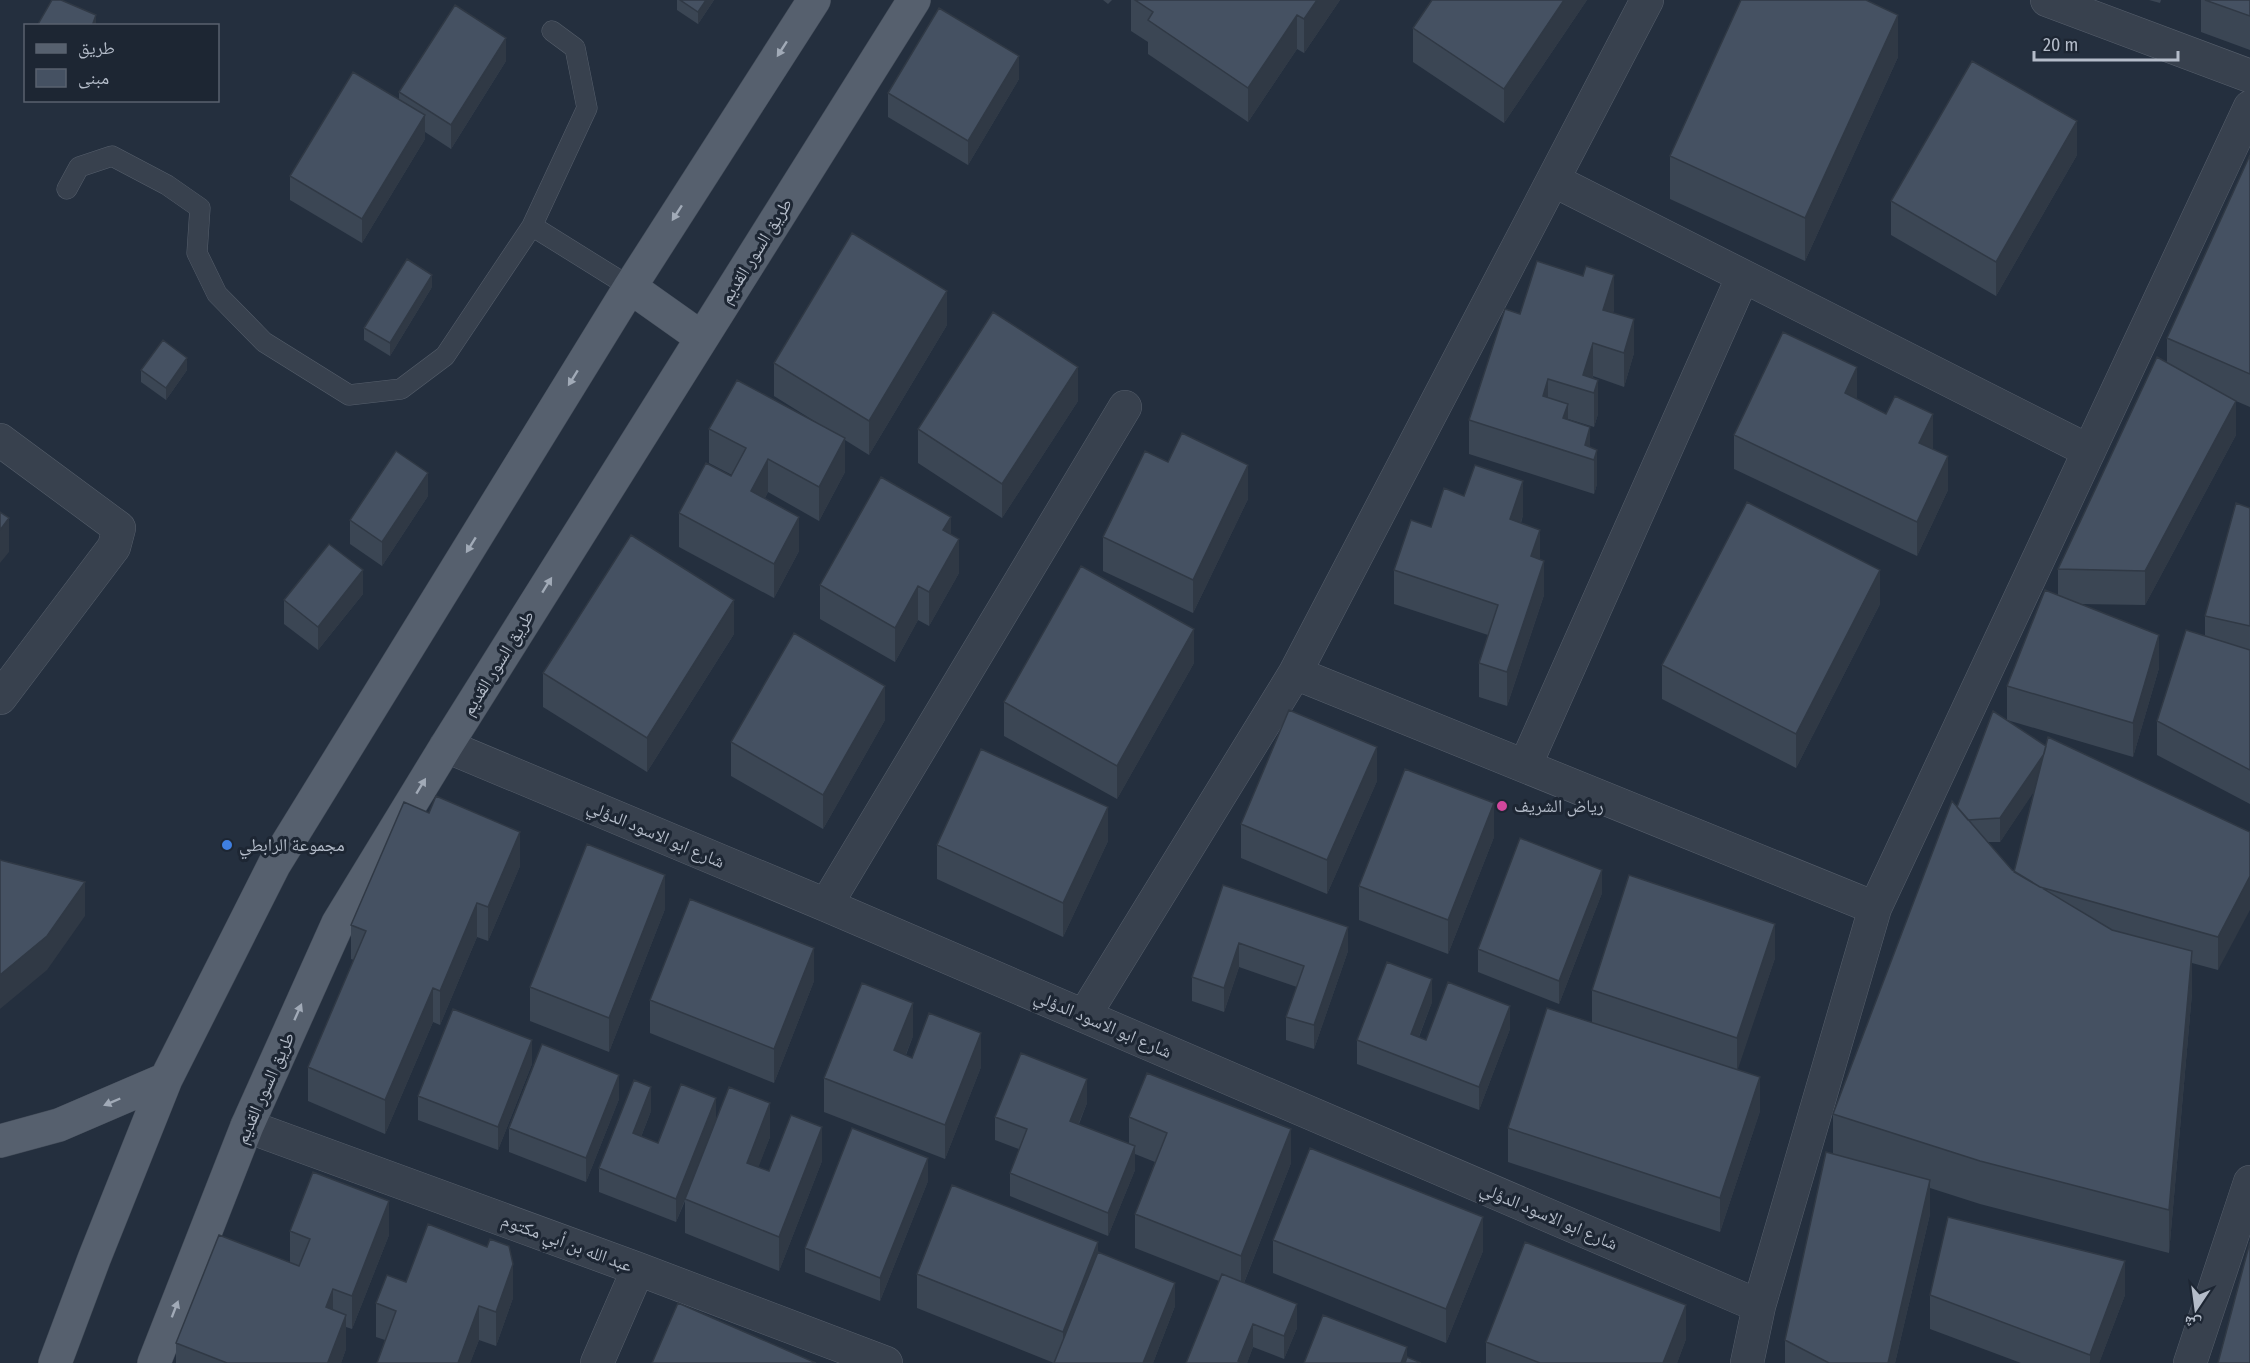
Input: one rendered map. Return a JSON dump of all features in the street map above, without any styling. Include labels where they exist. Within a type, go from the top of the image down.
[{"type":"main road","points":[[55,1363],[166,1079],[274,865],[630,287],[814,0]]},
{"type":"main road","name":"طريق السور القديم","points":[[154,1363],[247,1126],[338,923],[446,746],[914,0]]},
{"type":"main road","points":[[630,287],[702,338]]},
{"type":"main road","points":[[0,1141],[59,1125],[166,1079]]},
{"type":"street","points":[[1084,1016],[1295,672],[1647,0]]},
{"type":"street","points":[[2047,0],[2250,76]]},
{"type":"street","points":[[1748,1363],[1759,1306],[1875,908],[2250,107]]},
{"type":"street","points":[[1553,180],[2089,451]]},
{"type":"street","points":[[1525,766],[1743,276]]},
{"type":"street","points":[[826,905],[1125,407]]},
{"type":"street","points":[[0,440],[119,528],[114,547],[0,698]]},
{"type":"street","points":[[1295,672],[1875,908]]},
{"type":"street","name":"شارع ابو الاسود الدؤلي","points":[[446,746],[826,905],[1759,1306]]},
{"type":"street","name":"عبد الله بن أبي مكتوم","points":[[247,1126],[638,1269],[886,1363]]},
{"type":"street","points":[[2190,1363],[2250,1182]]},
{"type":"street","points":[[597,1363],[638,1269]]},
{"type":"lane","points":[[67,189],[79,167],[112,156],[166,185],[200,208],[197,253],[217,294],[264,342],[349,395],[401,389],[445,356],[532,226],[587,108],[575,48],[552,31]]},
{"type":"lane","points":[[532,226],[630,287]]},
{"type":"building","points":[[52,0],[61,0],[96,15],[93,24],[38,24]]},
{"type":"building","points":[[680,0],[706,0],[698,12]]},
{"type":"building","points":[[1135,0],[1317,0],[1304,19],[1297,15],[1248,88],[1148,20],[1153,12]]},
{"type":"building","points":[[1432,0],[1564,0],[1504,89],[1413,28]]},
{"type":"building","points":[[1741,0],[1866,0],[1898,15],[1805,218],[1670,156]]},
{"type":"building","points":[[2205,0],[2250,0],[2250,16]]},
{"type":"building","points":[[455,5],[506,38],[451,125],[399,92]]},
{"type":"building","points":[[939,8],[1019,56],[968,141],[888,93]]},
{"type":"building","points":[[1972,61],[2077,121],[1996,262],[1891,201]]},
{"type":"building","points":[[353,72],[425,115],[362,219],[290,176]]},
{"type":"building","points":[[2250,155],[2250,374],[2167,338]]},
{"type":"building","points":[[852,233],[947,291],[869,421],[774,363]]},
{"type":"building","points":[[407,259],[432,275],[390,343],[364,328]]},
{"type":"building","points":[[1537,261],[1583,276],[1586,266],[1614,275],[1603,310],[1634,319],[1624,353],[1593,343],[1583,375],[1598,380],[1594,393],[1548,379],[1543,396],[1568,404],[1563,418],[1590,427],[1585,445],[1597,450],[1594,460],[1469,420],[1505,309],[1520,314]]},
{"type":"building","points":[[993,312],[1078,367],[1002,484],[918,429]]},
{"type":"building","points":[[1783,332],[1857,367],[1845,393],[1886,414],[1895,396],[1933,414],[1919,443],[1948,456],[1917,522],[1734,435]]},
{"type":"building","points":[[163,340],[187,358],[166,388],[141,370]]},
{"type":"building","points":[[2157,357],[2236,401],[2145,571],[2058,569]]},
{"type":"building","points":[[737,380],[845,438],[819,487],[768,459],[751,491],[799,517],[774,564],[679,513],[706,463],[731,476],[746,448],[709,429]]},
{"type":"building","points":[[1182,433],[1248,465],[1193,580],[1103,537],[1145,451],[1168,462]]},
{"type":"building","points":[[396,451],[428,473],[382,542],[350,520]]},
{"type":"building","points":[[1475,465],[1523,481],[1510,519],[1540,530],[1531,556],[1544,561],[1507,672],[1479,663],[1498,605],[1394,570],[1411,520],[1431,527],[1444,488],[1464,496]]},
{"type":"building","points":[[881,477],[951,517],[943,530],[959,539],[929,592],[918,586],[895,628],[820,585]]},
{"type":"building","points":[[1747,502],[1880,570],[1796,734],[1662,665]]},
{"type":"building","points":[[2236,503],[2250,508],[2250,626],[2205,616]]},
{"type":"building","points":[[0,512],[9,518],[0,530]]},
{"type":"building","points":[[631,535],[734,600],[647,738],[543,673]]},
{"type":"building","points":[[329,544],[363,570],[318,627],[284,600]]},
{"type":"building","points":[[1081,566],[1194,629],[1117,766],[1004,702]]},
{"type":"building","points":[[2045,590],[2159,635],[2133,723],[2007,686]]},
{"type":"building","points":[[2186,630],[2250,650],[2250,770],[2157,721]]},
{"type":"building","points":[[794,633],[885,686],[823,795],[731,742]]},
{"type":"building","points":[[1289,710],[1377,747],[1327,860],[1241,824]]},
{"type":"building","points":[[1993,711],[2046,746],[2044,754],[2000,818],[1968,820],[1957,807]]},
{"type":"building","points":[[2048,737],[2250,832],[2250,876],[2218,937],[2040,887],[2014,872]]},
{"type":"building","points":[[981,749],[1108,807],[1063,903],[937,845]]},
{"type":"building","points":[[1405,769],[1494,803],[1448,920],[1359,886]]},
{"type":"building","points":[[436,796],[520,832],[488,907],[477,903],[440,991],[433,988],[385,1100],[308,1067],[366,931],[351,925],[404,802],[429,813]]},
{"type":"building","points":[[1952,801],[2012,870],[2112,930],[2192,951],[2169,1210],[1980,1161],[1833,1114]]},
{"type":"building","points":[[1520,838],[1602,870],[1559,981],[1478,949]]},
{"type":"building","points":[[587,844],[665,875],[609,1018],[530,987]]},
{"type":"building","points":[[0,860],[85,882],[47,936],[0,975]]},
{"type":"building","points":[[1629,875],[1775,924],[1737,1038],[1592,990]]},
{"type":"building","points":[[1223,885],[1348,927],[1314,1025],[1286,1017],[1304,966],[1239,943],[1224,988],[1192,977]]},
{"type":"building","points":[[690,899],[814,948],[774,1049],[650,1000]]},
{"type":"building","points":[[1387,962],[1432,979],[1411,1034],[1426,1040],[1448,982],[1510,1006],[1479,1087],[1357,1040]]},
{"type":"building","points":[[862,983],[913,1003],[894,1050],[912,1058],[929,1013],[981,1033],[945,1125],[824,1078]]},
{"type":"building","points":[[1547,1008],[1760,1077],[1720,1198],[1508,1128]]},
{"type":"building","points":[[453,1009],[532,1040],[498,1127],[418,1096]]},
{"type":"building","points":[[542,1044],[619,1075],[586,1158],[509,1128]]},
{"type":"building","points":[[1021,1053],[1087,1079],[1070,1121],[1135,1146],[1108,1213],[1010,1173],[1027,1129],[995,1117]]},
{"type":"building","points":[[1147,1073],[1291,1129],[1241,1256],[1135,1214],[1167,1133],[1129,1117]]},
{"type":"building","points":[[634,1080],[651,1087],[633,1133],[658,1143],[681,1084],[716,1098],[676,1199],[599,1168]]},
{"type":"building","points":[[729,1087],[770,1103],[747,1163],[769,1171],[791,1115],[822,1127],[779,1237],[685,1199]]},
{"type":"building","points":[[852,1128],[928,1158],[880,1278],[805,1248]]},
{"type":"building","points":[[1310,1148],[1483,1217],[1446,1309],[1273,1240]]},
{"type":"building","points":[[1826,1152],[1930,1180],[1888,1363],[1829,1363],[1785,1340]]},
{"type":"building","points":[[313,1172],[389,1201],[352,1296],[333,1289],[326,1307],[346,1315],[328,1362],[332,1363],[227,1363],[176,1343],[219,1235],[299,1266],[310,1239],[290,1231]]},
{"type":"building","points":[[952,1185],[1098,1242],[1063,1332],[917,1274]]},
{"type":"building","points":[[1948,1217],[2125,1261],[2090,1355],[1930,1295]]},
{"type":"building","points":[[428,1224],[487,1247],[490,1239],[509,1246],[513,1264],[496,1312],[479,1306],[458,1363],[377,1363],[396,1311],[376,1303],[387,1275],[406,1282]]},
{"type":"building","points":[[1525,1242],[1686,1305],[1663,1363],[1540,1363],[1486,1342]]},
{"type":"building","points":[[2250,1242],[2250,1363],[2218,1363]]},
{"type":"building","points":[[1098,1252],[1175,1283],[1143,1363],[1054,1363]]},
{"type":"building","points":[[1222,1274],[1297,1304],[1284,1336],[1253,1324],[1238,1361],[1243,1363],[1186,1363]]},
{"type":"building","points":[[678,1303],[816,1363],[652,1363]]},
{"type":"building","points":[[1323,1315],[1407,1347],[1401,1363],[1304,1363]]},
{"type":"building","points":[[1407,1357],[1421,1363],[1405,1363]]},
{"type":"place","name":"رياض الشريف","points":[[1502,806]]},
{"type":"place","name":"مجموعة الرابطي","points":[[227,845]]}]
